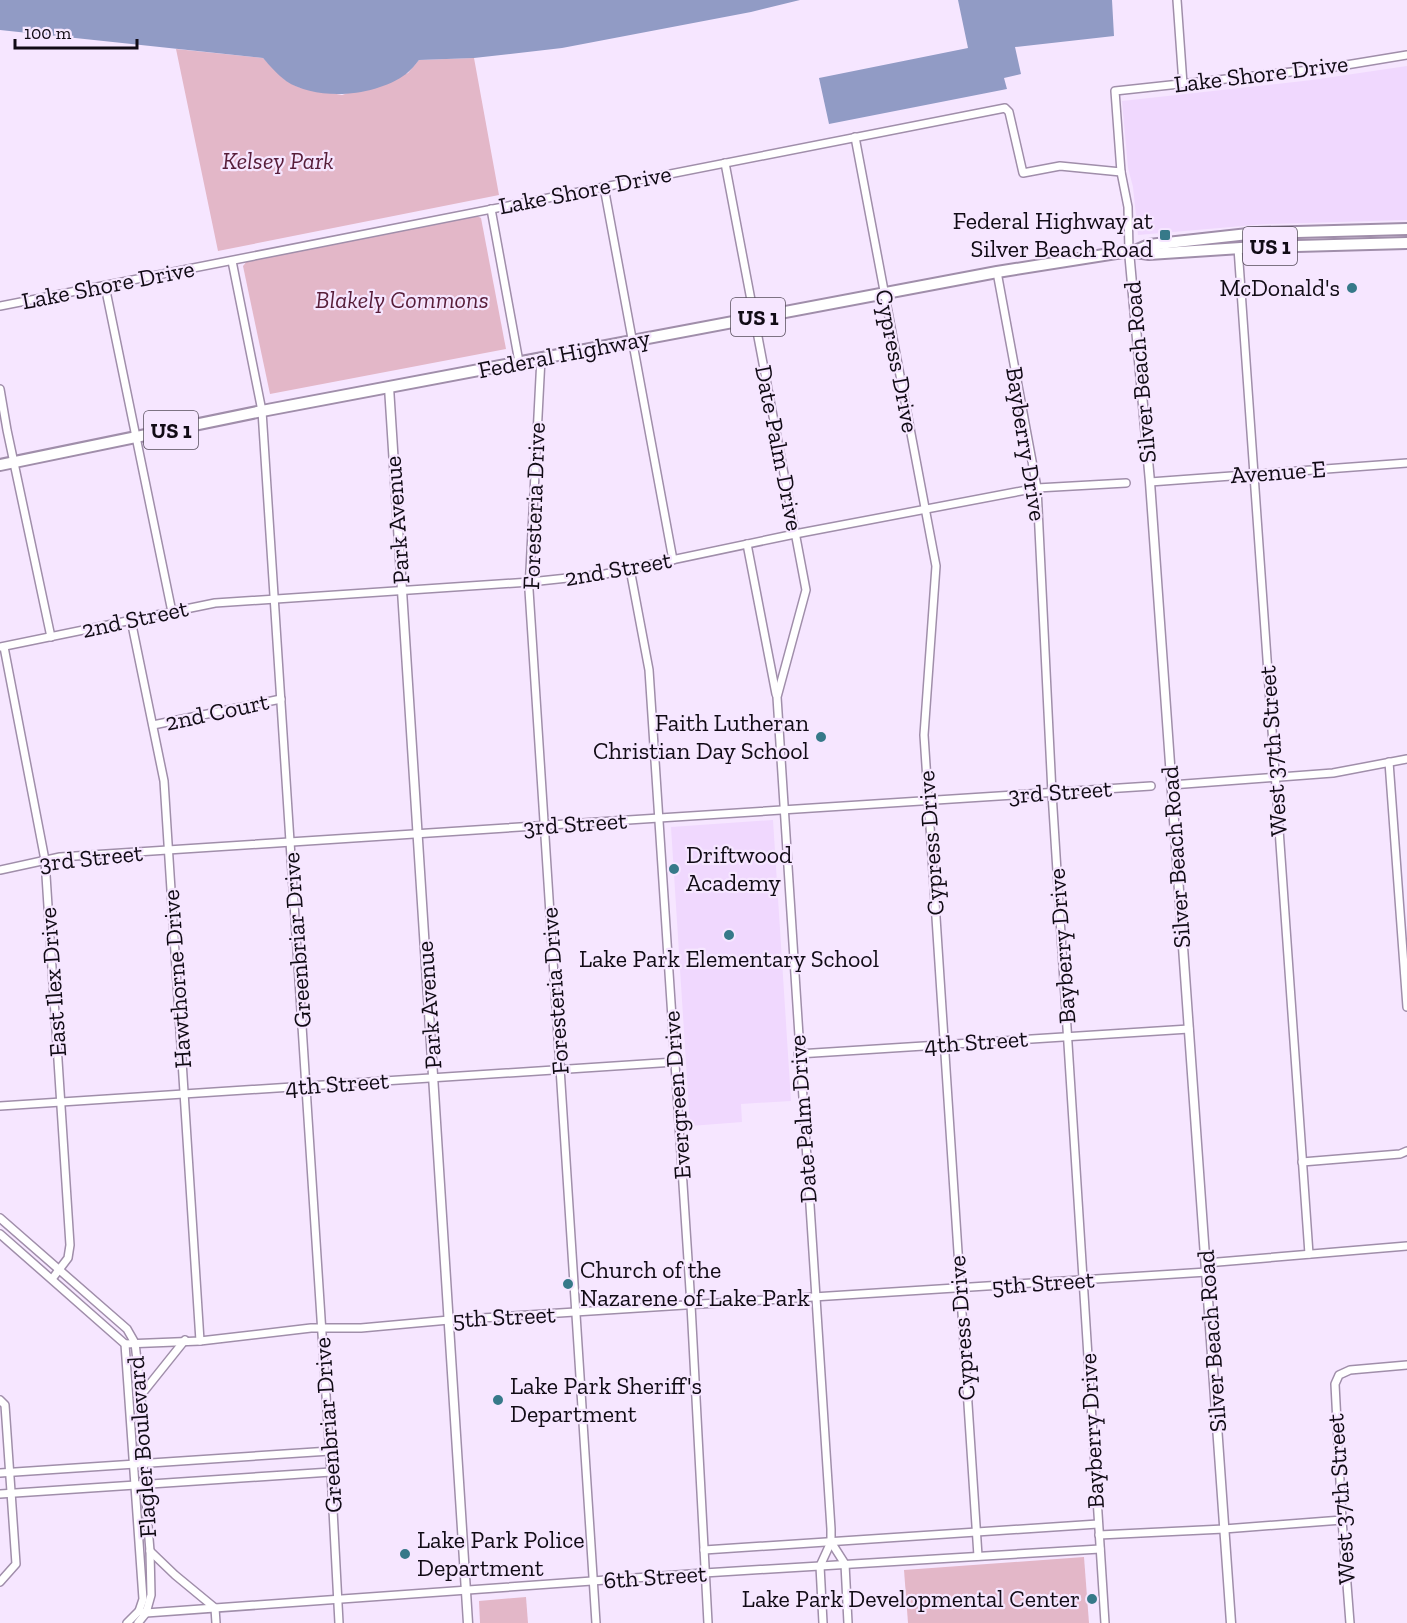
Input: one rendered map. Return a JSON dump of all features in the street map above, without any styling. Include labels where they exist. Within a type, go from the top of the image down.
[{"type":"main road","name":"US 1","points":[[1132,251],[1149,245],[1257,233],[1407,229]]},
{"type":"main road","points":[[1296,245],[1304,239],[1368,237],[1376,230]]},
{"type":"main road","name":"US 1","points":[[1132,251],[1149,254],[1296,245],[1407,243]]},
{"type":"main road","name":"Federal Highway","points":[[0,465],[262,411],[519,362],[998,272],[1132,251]]},
{"type":"street","points":[[1177,0],[1183,84]]},
{"type":"street","name":"Lake Shore Drive","points":[[1115,91],[1328,68],[1407,55]]},
{"type":"street","name":"Silver Beach Road","points":[[1115,91],[1121,172],[1128,207],[1132,251],[1150,482],[1231,1623]]},
{"type":"street","name":"Lake Shore Drive","points":[[0,306],[1005,108],[1009,112],[1023,173],[1060,166],[1121,172]]},
{"type":"street","name":"Cypress Drive","points":[[855,137],[936,566],[924,735],[978,1556]]},
{"type":"street","name":"Date Palm Drive","points":[[725,163],[806,590],[777,696]]},
{"type":"street","points":[[604,187],[673,560]]},
{"type":"street","points":[[491,209],[519,362]]},
{"type":"street","name":"West 37th Street","points":[[1238,248],[1309,1254]]},
{"type":"street","name":"Greenbriar Drive","points":[[232,261],[262,411],[330,1451],[339,1623]]},
{"type":"street","name":"Bayberry Drive","points":[[998,272],[1037,488],[1052,793],[1105,1623]]},
{"type":"street","points":[[105,286],[172,612]]},
{"type":"street","name":"Foresteria Drive","points":[[541,358],[530,582],[596,1623]]},
{"type":"street","name":"Park Avenue","points":[[389,387],[468,1623]]},
{"type":"street","points":[[0,389],[51,637]]},
{"type":"street","name":"Avenue E","points":[[1150,482],[1407,463]]},
{"type":"street","name":"2nd Street","points":[[2,647],[215,603],[530,582],[604,574],[795,534],[1037,488],[1126,483]]},
{"type":"street","name":"Date Palm Drive","points":[[747,544],[777,696],[798,1054],[831,1542],[845,1564],[848,1623]]},
{"type":"street","name":"Evergreen Drive","points":[[630,569],[650,670],[691,1305],[708,1623]]},
{"type":"street","name":"Hawthorne Drive","points":[[131,620],[164,781],[200,1341]]},
{"type":"street","name":"East Ilex Drive","points":[[2,647],[45,860],[70,1245],[68,1258],[52,1279]]},
{"type":"street","name":"2nd Court","points":[[153,725],[281,699]]},
{"type":"street","points":[[1171,784],[1333,773],[1407,759]]},
{"type":"street","points":[[1389,762],[1407,1007]]},
{"type":"street","name":"3rd Street","points":[[0,870],[60,857],[1151,786]]},
{"type":"street","name":"4th Street","points":[[798,1054],[1189,1029]]},
{"type":"street","name":"4th Street","points":[[0,1106],[675,1062]]},
{"type":"street","points":[[1302,1162],[1400,1154],[1407,1151]]},
{"type":"street","name":"Flagler Boulevard","points":[[0,1218],[127,1329],[135,1343],[141,1395],[135,1485],[142,1612]]},
{"type":"street","name":"Flagler Boulevard","points":[[0,1234],[125,1344],[138,1464],[144,1485],[150,1551],[152,1595],[138,1623]]},
{"type":"street","name":"5th Street","points":[[125,1344],[200,1341],[449,1320],[1083,1280],[1309,1254],[1407,1246]]},
{"type":"street","points":[[141,1395],[185,1340]]},
{"type":"street","name":"West 37th Street","points":[[1350,1623],[1334,1389],[1340,1375],[1350,1370],[1407,1365]]},
{"type":"street","points":[[0,1400],[5,1405],[16,1564],[0,1582]]},
{"type":"street","points":[[0,1473],[330,1451]]},
{"type":"street","points":[[0,1494],[331,1472]]},
{"type":"street","points":[[1099,1535],[1342,1520]]},
{"type":"street","name":"6th Street","points":[[704,1550],[1098,1524]]},
{"type":"street","name":"Date Palm Drive","points":[[824,1623],[820,1566],[831,1542]]},
{"type":"street","name":"6th Street","points":[[142,1612],[704,1573],[1100,1549]]},
{"type":"street","points":[[150,1551],[215,1608],[216,1623]]},
{"type":"street","points":[[127,1623],[142,1612]]},
{"type":"shaded area","points":[[1407,66],[1407,220],[1266,224],[1138,235],[1133,187],[1128,168],[1122,101],[1312,80]]},
{"type":"shaded area","name":"Lake Park Elementary School","points":[[773,820],[791,1101],[741,1104],[742,1122],[690,1126],[671,827]]},
{"type":"green space","name":"Kelsey Park","points":[[176,49],[263,58],[285,80],[298,87],[342,95],[408,73],[419,60],[474,58],[499,195],[218,251]]},
{"type":"green space","name":"Blakely Commons","points":[[477,216],[481,218],[506,349],[270,394],[243,266],[247,261]]},
{"type":"green space","points":[[1084,1557],[1089,1623],[908,1623],[904,1570]]},
{"type":"green space","points":[[526,1597],[528,1623],[480,1623],[479,1601]]},
{"type":"water","points":[[0,0],[800,0],[751,12],[562,48],[474,58],[419,60],[406,74],[380,87],[347,94],[330,94],[299,88],[286,81],[263,58],[0,30]]},
{"type":"water","points":[[958,0],[1112,0],[1114,36],[1015,47],[1021,74],[1004,78],[1007,89],[829,124],[819,78],[968,48]]},
{"type":"place","name":"Federal Highway at Silver Beach Road","points":[[1165,235]]},
{"type":"place","name":"McDonald's","points":[[1352,288]]},
{"type":"place","name":"Faith Lutheran Christian Day School","points":[[821,737]]},
{"type":"place","name":"Driftwood Academy","points":[[674,869]]},
{"type":"place","name":"Lake Park Elementary School","points":[[729,935]]},
{"type":"place","name":"Church of the Nazarene of Lake Park","points":[[568,1284]]},
{"type":"place","name":"Lake Park Sheriff's Department","points":[[498,1400]]},
{"type":"place","name":"Lake Park Police Department","points":[[405,1554]]},
{"type":"place","name":"Lake Park Developmental Center","points":[[1092,1599]]}]
